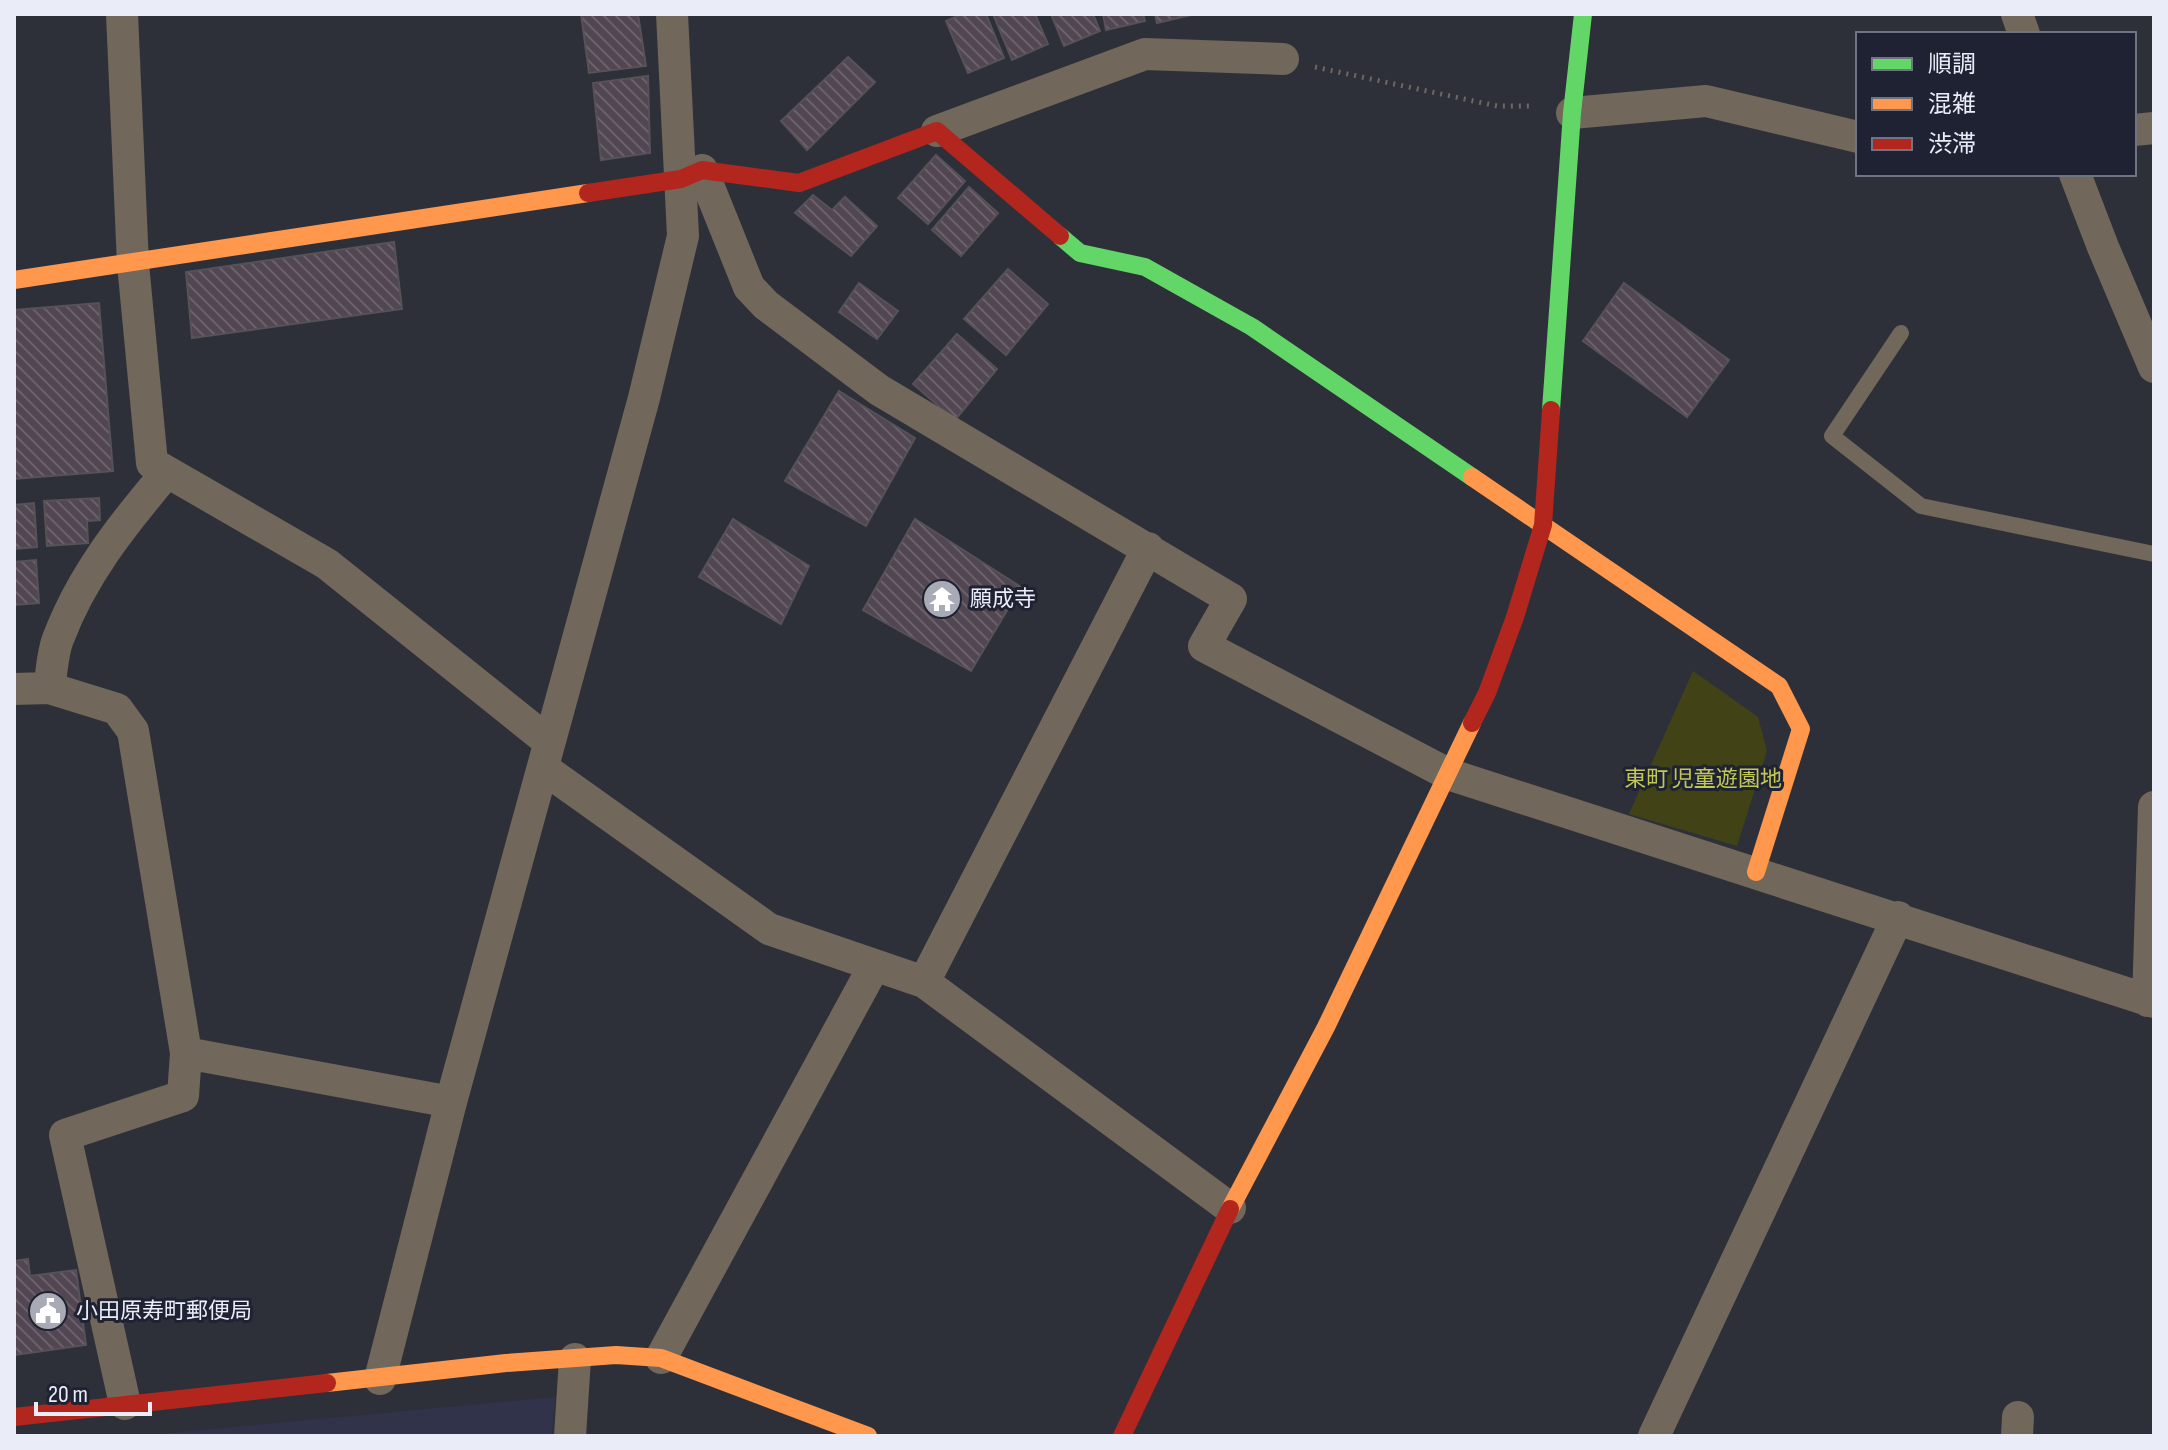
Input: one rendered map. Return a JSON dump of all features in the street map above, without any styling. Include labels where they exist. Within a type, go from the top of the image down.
[{"type":"street","points":[[122,14],[133,264],[152,463],[327,564],[546,754],[769,929],[924,982],[1230,1208]]},
{"type":"street","points":[[380,1379],[451,1102],[644,398],[683,236],[692,175],[672,14]]},
{"type":"street","points":[[1122,1436],[1230,1208],[1326,1027],[1487,693],[1515,617],[1543,525],[1572,113],[1583,14]]},
{"type":"street","points":[[14,280],[133,264],[692,175],[799,183],[1145,54],[1283,59]]},
{"type":"street","points":[[1572,113],[1706,101],[1856,137]]},
{"type":"street","points":[[937,131],[1080,253],[1145,267],[1252,327],[1779,686],[1801,729],[1756,872]]},
{"type":"street","points":[[692,175],[749,287],[766,305],[879,390],[1231,599],[1204,646],[1448,774],[2151,1001],[2154,807]]},
{"type":"street","points":[[2076,176],[2154,367]]},
{"type":"street","points":[[49,688],[57,642],[84,583],[118,531],[167,472]]},
{"type":"street","points":[[924,982],[1148,548]]},
{"type":"street","points":[[14,689],[49,688],[117,709],[133,731],[186,1053],[183,1096],[65,1135],[125,1404]]},
{"type":"street","points":[[1654,1436],[1898,917]]},
{"type":"street","points":[[661,1358],[874,966]]},
{"type":"street","points":[[186,1053],[451,1102]]},
{"type":"street","points":[[14,1417],[506,1363],[616,1355],[661,1358],[868,1436]]},
{"type":"street","points":[[570,1436],[575,1359]]},
{"type":"lane","points":[[1901,333],[1832,436],[1921,506],[2154,554]]},
{"type":"path","points":[[1283,59],[1497,106],[1555,106],[1572,113]]},
{"type":"shaded area","points":[[555,1397],[552,1436],[137,1436]]},
{"type":"green space","name":"東町 児童遊園地","points":[[1693,671],[1758,717],[1767,751],[1737,846],[1629,814]]},
{"type":"building","points":[[581,14],[638,14],[646,66],[589,73]]},
{"type":"building","points":[[962,14],[986,14],[1004,58],[968,73],[946,21]]},
{"type":"building","points":[[993,14],[1035,14],[1048,44],[1012,60]]},
{"type":"building","points":[[1051,14],[1093,14],[1100,31],[1064,46]]},
{"type":"building","points":[[1103,14],[1143,14],[1145,21],[1106,30]]},
{"type":"building","points":[[1155,14],[1195,14],[1157,23]]},
{"type":"building","points":[[848,57],[875,82],[807,150],[781,121]]},
{"type":"building","points":[[648,76],[650,153],[601,160],[593,83]]},
{"type":"building","points":[[936,155],[965,181],[928,224],[898,198]]},
{"type":"building","points":[[969,187],[998,213],[961,256],[932,230]]},
{"type":"building","points":[[813,195],[832,210],[845,197],[877,226],[851,256],[795,213]]},
{"type":"building","points":[[394,242],[402,309],[192,338],[186,272]]},
{"type":"building","points":[[1008,269],[1048,304],[1006,355],[964,319]]},
{"type":"building","points":[[859,283],[898,311],[877,339],[839,312]]},
{"type":"building","points":[[1624,283],[1729,360],[1687,417],[1583,341]]},
{"type":"building","points":[[99,303],[113,471],[14,479],[14,310]]},
{"type":"building","points":[[957,334],[997,369],[955,420],[913,384]]},
{"type":"building","points":[[839,391],[915,438],[866,526],[785,481]]},
{"type":"building","points":[[99,498],[100,520],[87,521],[88,543],[47,546],[44,501]]},
{"type":"building","points":[[34,503],[37,547],[14,549],[14,505]]},
{"type":"building","points":[[733,519],[809,566],[781,624],[699,577]]},
{"type":"building","name":"願成寺","points":[[915,519],[1021,587],[971,671],[863,610]]},
{"type":"building","points":[[36,560],[39,603],[14,605],[14,562]]},
{"type":"building","name":"小田原寿町郵便局","points":[[28,1259],[30,1276],[76,1270],[86,1345],[14,1355],[14,1261]]},
{"type":"traffic: fast","points":[[1551,410],[1572,113],[1583,14]]},
{"type":"traffic: fast","points":[[1060,236],[1080,253],[1145,267],[1252,327],[1472,477]]},
{"type":"traffic: slow","points":[[14,280],[588,193]]},
{"type":"traffic: slow","points":[[1472,477],[1779,686],[1801,729],[1756,872]]},
{"type":"traffic: slow","points":[[1230,1209],[1326,1027],[1472,723]]},
{"type":"traffic: slow","points":[[327,1383],[506,1363],[616,1355],[661,1358],[868,1436]]},
{"type":"traffic: jam","points":[[588,193],[681,179],[702,170],[799,183],[937,131],[1060,236]]},
{"type":"traffic: jam","points":[[1472,723],[1487,693],[1515,617],[1543,525],[1551,410]]},
{"type":"traffic: jam","points":[[1122,1436],[1230,1209]]},
{"type":"traffic: jam","points":[[14,1417],[327,1383]]},
{"type":"place","name":"願成寺","points":[[942,599]]},
{"type":"place","name":"小田原寿町郵便局","points":[[48,1311]]}]
